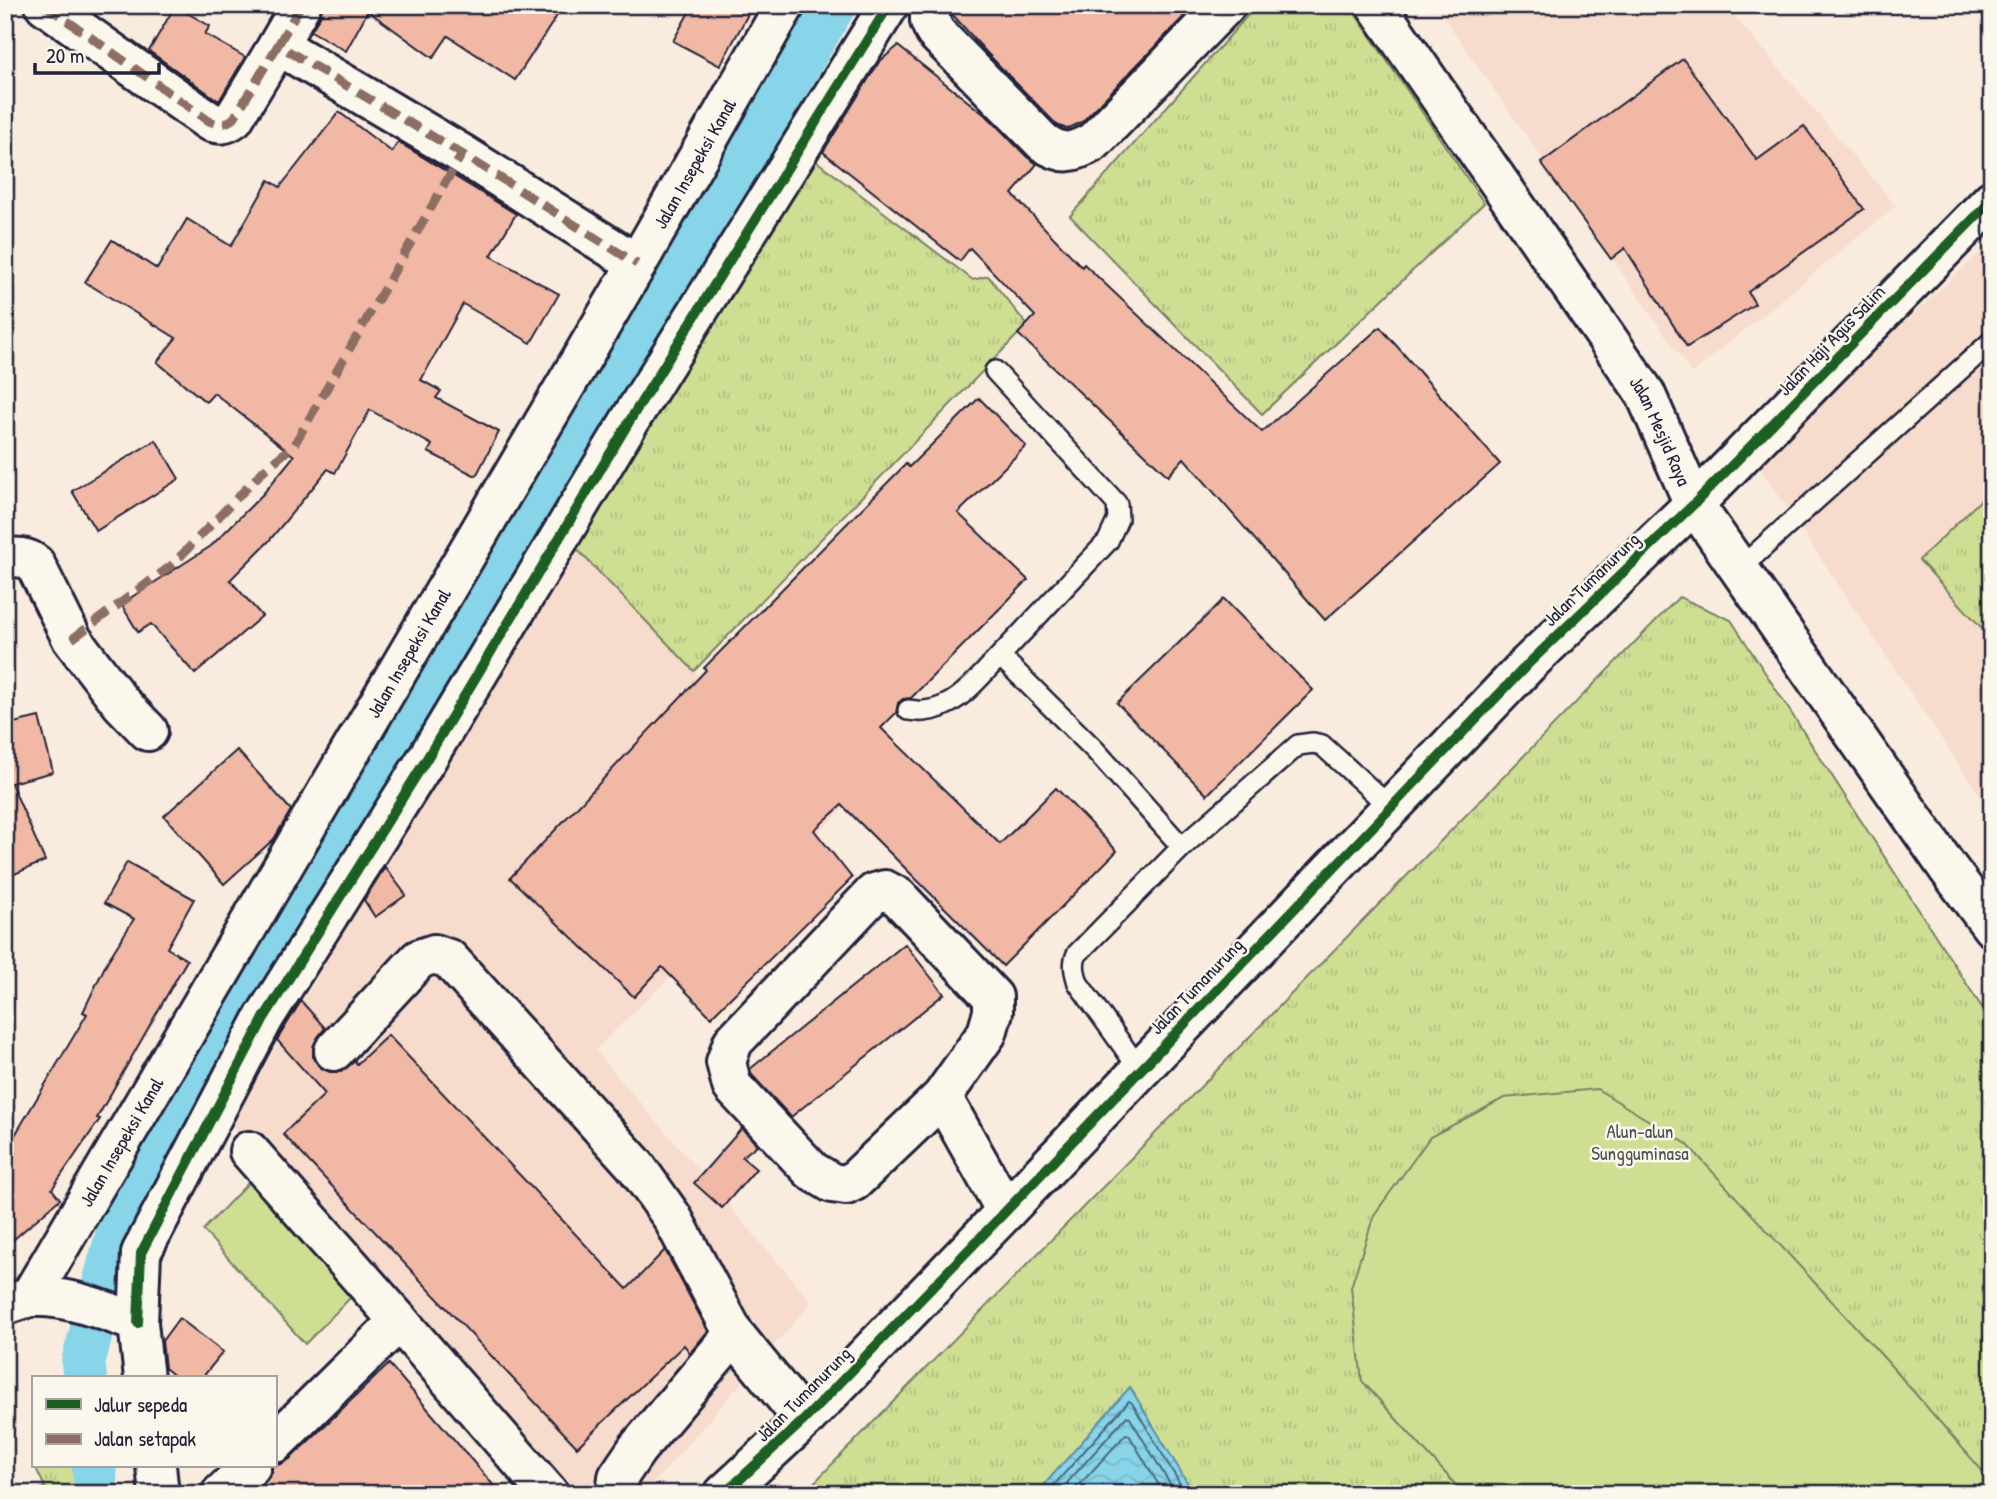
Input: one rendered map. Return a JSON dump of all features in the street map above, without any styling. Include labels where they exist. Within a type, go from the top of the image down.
[{"type":"street","points":[[45,5],[209,121],[219,125],[234,118],[301,5]]},
{"type":"street","name":"Jalan Insepeksi Kanal","points":[[32,1300],[637,264],[785,5]]},
{"type":"street","points":[[143,1376],[128,1319],[141,1253],[264,1018],[426,760],[635,412],[889,5]]},
{"type":"street","points":[[930,5],[930,21],[935,32],[1043,142],[1055,150],[1068,152],[1080,150],[1093,142],[1226,5]]},
{"type":"street","name":"Jalan Mesjid Raya","points":[[1376,5],[1645,393],[1694,504],[1992,927]]},
{"type":"street","points":[[278,46],[462,154],[637,264]]},
{"type":"street","name":"Jalan Haji Agus Salim","points":[[1694,504],[1992,200]]},
{"type":"street","name":"Jalan Tumanurung","points":[[724,1494],[804,1420],[1006,1212],[1528,664],[1694,504]]},
{"type":"street","points":[[5,559],[22,558],[35,564],[72,639],[121,703],[148,731]]},
{"type":"street","points":[[885,890],[898,897],[993,997],[993,1013],[987,1033],[942,1097],[854,1181],[846,1185],[832,1183],[812,1171],[732,1086],[726,1062],[733,1042],[874,893],[885,890]]},
{"type":"street","points":[[334,1051],[419,959],[434,954],[449,959],[635,1165],[672,1217],[734,1334],[804,1420]]},
{"type":"street","points":[[942,1097],[1006,1212]]},
{"type":"street","points":[[249,1152],[399,1321],[538,1490]]},
{"type":"street","points":[[32,1300],[128,1319]]},
{"type":"street","points":[[276,1442],[399,1321]]},
{"type":"street","points":[[616,1494],[618,1477],[638,1449],[734,1334]]},
{"type":"street","points":[[156,1468],[159,1494]]},
{"type":"street","points":[[221,1494],[249,1468]]},
{"type":"lane","points":[[1740,569],[1992,341]]},
{"type":"lane","points":[[908,710],[925,711],[943,706],[960,696],[1108,541],[1118,519],[1117,504],[995,371]]},
{"type":"lane","points":[[1000,656],[1095,750],[1182,847]]},
{"type":"lane","points":[[1140,1070],[1078,983],[1074,961],[1077,954],[1182,847],[1298,745],[1322,745],[1391,807]]},
{"type":"shaded area","points":[[1435,5],[1725,5],[1896,206],[1692,373]]},
{"type":"shaded area","points":[[1992,242],[1992,814],[1754,459]]},
{"type":"shaded area","points":[[572,544],[694,671],[843,809],[595,1050],[812,1302],[644,1494],[520,1494],[374,1292],[231,1123]]},
{"type":"green space","points":[[1257,5],[1349,5],[1484,203],[1262,414],[1070,216]]},
{"type":"green space","points":[[815,160],[973,280],[988,276],[1027,325],[694,671],[572,544]]},
{"type":"green space","points":[[1992,489],[1992,639],[1919,560]]},
{"type":"green space","name":"Alun-alun Sungguminasa","points":[[1679,597],[1731,620],[1992,1023],[1992,1494],[803,1494]]},
{"type":"green space","points":[[1597,1089],[1687,1144],[1886,1360],[1992,1482],[1992,1494],[1464,1494],[1362,1381],[1351,1287],[1374,1215],[1430,1137],[1504,1098]]},
{"type":"green space","points":[[251,1180],[355,1293],[305,1344],[203,1230]]},
{"type":"green space","points":[[36,1468],[73,1468],[78,1494],[32,1494],[45,1487]]},
{"type":"water","points":[[1130,1387],[1194,1494],[1036,1494]]},
{"type":"building","points":[[323,5],[564,5],[515,80],[448,36],[433,58],[368,11],[346,51],[311,31]]},
{"type":"building","points":[[693,5],[753,5],[720,66],[673,41]]},
{"type":"building","points":[[952,5],[1195,5],[1082,122],[1067,129],[1057,125],[987,53],[952,14]]},
{"type":"building","points":[[175,6],[210,26],[205,34],[245,57],[219,101],[149,51]]},
{"type":"building","points":[[898,46],[990,119],[1037,164],[1012,194],[1082,267],[1084,264],[1262,432],[1380,327],[1500,464],[1325,620],[1184,458],[1168,476],[1018,334],[1035,316],[970,248],[960,261],[823,152],[879,62]]},
{"type":"building","points":[[1683,59],[1757,160],[1804,126],[1864,209],[1748,292],[1755,304],[1687,347],[1625,248],[1611,259],[1541,163]]},
{"type":"building","points":[[339,112],[392,152],[398,142],[516,214],[491,256],[559,294],[531,343],[463,304],[421,380],[441,391],[436,398],[499,432],[476,476],[428,452],[432,445],[370,410],[335,473],[328,469],[269,541],[230,580],[262,616],[195,674],[151,624],[138,632],[121,604],[211,546],[263,494],[294,456],[214,393],[206,402],[157,362],[176,338],[85,282],[112,240],[157,269],[187,219],[231,246],[269,180],[280,187]]},
{"type":"building","points":[[979,398],[1026,446],[958,513],[1028,580],[911,698],[898,703],[896,713],[881,728],[1000,844],[1056,788],[1117,851],[1003,966],[842,805],[814,830],[852,878],[711,1017],[662,967],[634,997],[510,878],[706,670],[704,668],[906,464],[909,467]]},
{"type":"building","points":[[156,440],[179,479],[96,531],[72,491]]},
{"type":"building","points":[[1224,599],[1313,690],[1207,795],[1117,703]]},
{"type":"building","points":[[39,717],[53,772],[11,783],[45,861],[5,878],[5,725]]},
{"type":"building","points":[[237,750],[291,810],[274,839],[224,884],[164,816]]},
{"type":"building","points":[[127,862],[194,899],[167,948],[187,960],[97,1118],[100,1119],[52,1189],[60,1199],[5,1247],[5,1152],[87,1014],[83,1012],[107,962],[134,919],[104,903]]},
{"type":"building","points":[[385,867],[406,895],[375,917],[364,900]]},
{"type":"building","points":[[905,944],[944,994],[791,1117],[752,1075],[750,1069]]},
{"type":"building","points":[[301,1001],[325,1028],[313,1047],[313,1058],[320,1067],[330,1072],[341,1072],[355,1061],[357,1064],[388,1035],[627,1289],[665,1250],[708,1331],[690,1353],[684,1345],[577,1447],[283,1134],[325,1094],[277,1040]]},
{"type":"building","points":[[742,1128],[757,1145],[742,1157],[756,1169],[722,1208],[694,1183]]},
{"type":"building","points":[[179,1318],[223,1352],[204,1376],[175,1376],[165,1368],[162,1341]]},
{"type":"building","points":[[389,1364],[501,1494],[253,1494],[272,1473],[272,1468],[290,1459]]},
{"type":"waterway","points":[[85,1376],[83,1363],[121,1221],[834,5]]},
{"type":"waterway","points":[[94,1468],[97,1494]]},
{"type":"marked path","points":[[45,5],[209,121],[216,123],[225,123],[234,118],[278,45],[462,154],[637,264]]},
{"type":"marked path","points":[[278,45],[301,5]]},
{"type":"marked path","points":[[72,639],[172,565],[264,470],[294,445],[462,154]]},
{"type":"cycle path","points":[[138,1323],[141,1253],[264,1018],[426,760],[635,412],[889,5]]},
{"type":"cycle path","points":[[724,1494],[804,1420],[1528,664],[1694,504],[1992,200]]}]
